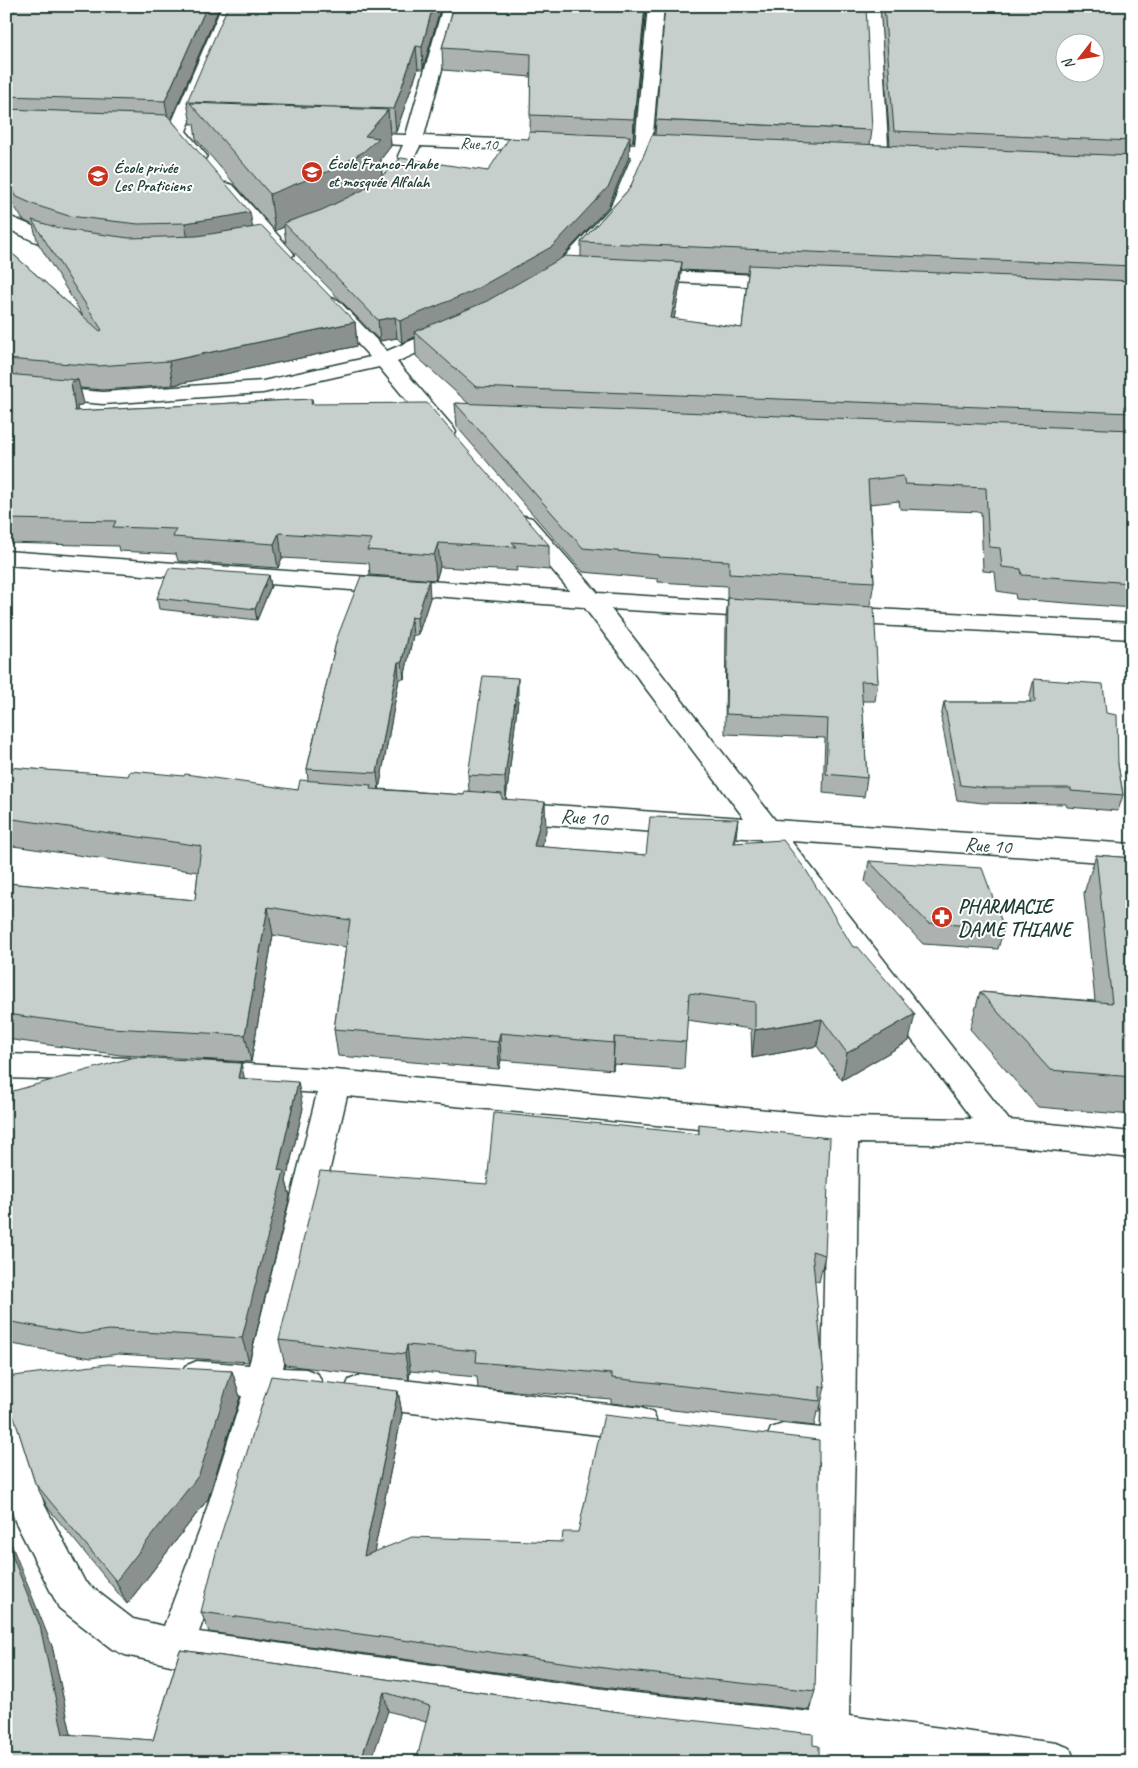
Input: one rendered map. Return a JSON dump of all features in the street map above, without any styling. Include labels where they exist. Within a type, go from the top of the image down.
[{"type":"street","points":[[230,6],[177,131],[297,268]]},
{"type":"street","points":[[400,170],[414,140],[451,6]]},
{"type":"street","points":[[529,291],[571,273],[619,210],[643,151],[656,6]]},
{"type":"street","points":[[872,6],[880,162]]},
{"type":"street","name":"Rue 10","points":[[335,137],[702,154]]},
{"type":"street","points":[[860,161],[899,163]]},
{"type":"street","points":[[9,225],[52,240],[93,250]]},
{"type":"street","points":[[620,275],[807,284]]},
{"type":"street","points":[[317,289],[384,360],[459,447]]},
{"type":"street","points":[[6,390],[103,398],[263,387],[384,360],[471,322]]},
{"type":"street","points":[[434,418],[464,419]]},
{"type":"street","points":[[509,506],[591,600],[1000,1132]]},
{"type":"street","points":[[6,558],[591,600],[788,612]]},
{"type":"street","points":[[817,613],[1132,631]]},
{"type":"street","name":"Rue 10","points":[[481,810],[1132,854]]},
{"type":"street","points":[[6,1066],[169,1071],[335,1082],[843,1130],[1000,1132],[1132,1145]]},
{"type":"street","points":[[175,1647],[219,1527],[252,1424],[335,1082]]},
{"type":"street","points":[[828,1747],[838,1446],[843,1130]]},
{"type":"street","points":[[167,1375],[263,1380],[670,1427]]},
{"type":"street","points":[[6,1431],[28,1509],[72,1595],[125,1636],[175,1647],[618,1710],[828,1747],[1056,1762]]},
{"type":"street","points":[[749,1436],[838,1446]]},
{"type":"building","points":[[17,6],[207,6],[165,101],[6,96],[6,23]]},
{"type":"building","points":[[228,6],[433,6],[422,47],[416,46],[394,109],[187,102]]},
{"type":"building","points":[[454,6],[645,6],[634,119],[530,115],[531,54],[442,48]]},
{"type":"building","points":[[665,6],[866,6],[872,130],[656,120]]},
{"type":"building","points":[[884,6],[1132,6],[1132,141],[894,131]]},
{"type":"building","points":[[190,103],[388,110],[365,136],[379,138],[363,152],[332,170],[270,194]]},
{"type":"building","points":[[6,109],[167,115],[250,212],[185,223],[138,224],[69,216],[35,205],[17,197],[6,179]]},
{"type":"building","points":[[529,132],[630,136],[609,186],[553,246],[471,292],[400,321],[395,317],[378,320],[284,223],[322,210],[363,190],[381,177],[401,158],[488,171],[509,138],[529,139]]},
{"type":"building","points":[[652,135],[1132,156],[1132,266],[581,242],[630,188]]},
{"type":"building","points":[[32,220],[62,229],[129,238],[197,236],[262,226],[355,322],[169,361],[98,366],[6,359],[6,248],[100,331],[102,330]]},
{"type":"building","points":[[565,256],[682,262],[671,318],[742,328],[749,265],[1132,281],[1132,413],[476,387],[414,332],[487,301]]},
{"type":"building","points":[[6,374],[78,380],[71,382],[75,411],[312,399],[311,404],[427,403],[549,545],[512,542],[516,547],[438,543],[434,555],[367,550],[372,539],[279,533],[274,544],[173,537],[176,529],[113,527],[116,521],[6,519]]},
{"type":"building","points":[[455,403],[1132,430],[1132,583],[1022,575],[1021,569],[1002,567],[1000,548],[989,547],[986,488],[905,484],[903,476],[868,480],[874,582],[729,574],[729,561],[659,557],[659,555],[583,548]]},
{"type":"building","points":[[169,568],[269,575],[255,609],[157,598]]},
{"type":"building","points":[[361,576],[429,580],[417,618],[411,617],[402,662],[398,662],[377,773],[307,769],[337,638]]},
{"type":"building","points":[[728,598],[874,607],[878,682],[861,681],[867,778],[826,774],[828,719],[726,714]]},
{"type":"building","points":[[483,676],[518,678],[505,777],[468,775]]},
{"type":"building","points":[[1034,679],[1103,684],[1106,713],[1117,715],[1118,764],[1123,795],[1071,791],[1071,788],[986,788],[960,785],[944,702],[1035,702]]},
{"type":"building","points":[[6,767],[128,776],[130,771],[184,776],[185,774],[298,790],[300,780],[371,785],[370,789],[464,795],[465,791],[502,794],[502,799],[545,802],[534,846],[646,855],[650,817],[738,819],[733,843],[783,840],[806,870],[853,947],[858,947],[915,1014],[847,1053],[822,1019],[755,1030],[755,1002],[689,993],[686,1042],[614,1037],[614,1043],[500,1033],[498,1042],[334,1029],[350,920],[268,907],[245,1035],[111,1028],[6,1014],[6,883],[195,900],[201,846],[6,818]]},
{"type":"building","points":[[1096,855],[1132,858],[1132,1077],[1050,1070],[980,992],[1112,1003]]},
{"type":"building","points":[[869,861],[982,868],[1004,928],[928,923]]},
{"type":"building","points":[[134,1057],[241,1063],[238,1078],[298,1082],[278,1170],[284,1171],[242,1338],[109,1330],[81,1334],[6,1321],[6,1093]]},
{"type":"building","points":[[494,1113],[699,1134],[699,1124],[830,1138],[825,1255],[812,1251],[825,1387],[820,1386],[820,1401],[612,1378],[612,1374],[476,1362],[477,1351],[407,1345],[405,1354],[279,1340],[320,1171],[487,1184]]},
{"type":"building","points":[[108,1364],[232,1371],[199,1475],[116,1581],[35,1483],[6,1392],[6,1377]]},
{"type":"building","points":[[271,1376],[398,1391],[364,1556],[412,1537],[562,1542],[563,1532],[578,1532],[604,1415],[819,1440],[815,1691],[619,1670],[201,1612],[219,1541]]},
{"type":"building","points":[[6,1540],[40,1626],[63,1734],[153,1740],[180,1650],[619,1712],[813,1734],[813,1745],[819,1746],[819,1762],[416,1762],[430,1706],[384,1692],[360,1762],[6,1762]]},
{"type":"place","name":"École Franco-Arabe et mosquée Alfalah","points":[[312,172]]},
{"type":"place","name":"École privée Les Praticiens","points":[[98,176]]},
{"type":"place","name":"PHARMACIE DAME THIANE","points":[[942,917]]}]
